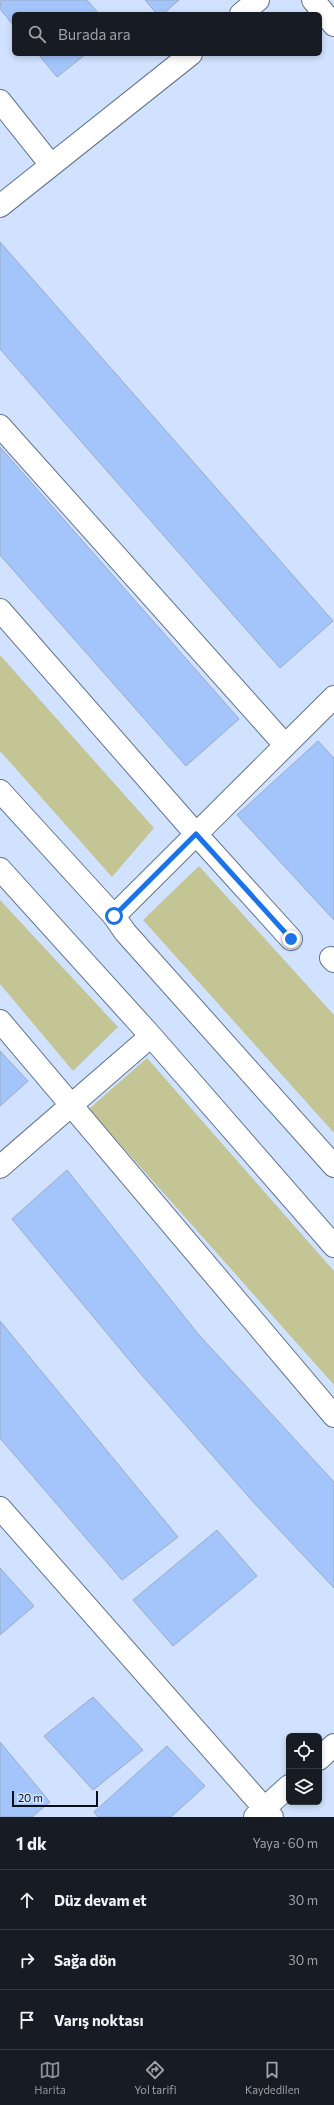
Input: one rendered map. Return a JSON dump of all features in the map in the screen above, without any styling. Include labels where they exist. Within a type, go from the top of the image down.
[{"type":"street","points":[[243,12],[258,0]]},
{"type":"street","points":[[313,0],[334,25]]},
{"type":"street","points":[[0,206],[188,56]]},
{"type":"street","points":[[0,101],[51,165]]},
{"type":"street","points":[[0,426],[285,745]]},
{"type":"street","points":[[0,610],[196,834],[291,939]]},
{"type":"street","points":[[114,916],[334,697]]},
{"type":"street","points":[[0,791],[114,916],[125,932],[334,1166]]},
{"type":"street","points":[[0,869],[151,1036],[334,1246]]},
{"type":"street","points":[[0,1021],[334,1416]]},
{"type":"street","points":[[0,1167],[151,1036]]},
{"type":"street","points":[[0,1508],[264,1814],[286,1789]]},
{"type":"street","points":[[322,1756],[334,1745]]},
{"type":"green space","points":[[0,655],[154,828],[112,877],[0,751]]},
{"type":"green space","points":[[199,866],[334,1015],[334,1133],[143,920]]},
{"type":"green space","points":[[0,900],[118,1027],[73,1071],[0,984]]},
{"type":"green space","points":[[147,1058],[334,1271],[334,1385],[89,1109]]},
{"type":"building","points":[[1,0],[87,0],[97,12],[12,12],[12,24],[0,9]]},
{"type":"building","points":[[145,0],[179,0],[165,12],[155,12]]},
{"type":"building","points":[[40,56],[83,56],[57,77]]},
{"type":"building","points":[[0,242],[333,621],[280,668],[0,349]]},
{"type":"building","points":[[0,447],[239,719],[186,766],[0,555]]},
{"type":"building","points":[[318,741],[334,758],[334,920],[237,815]]},
{"type":"building","points":[[0,1051],[28,1081],[0,1106]]},
{"type":"building","points":[[67,1170],[199,1335],[334,1482],[334,1588],[255,1504],[140,1373],[12,1219]]},
{"type":"building","points":[[0,1321],[178,1537],[122,1580],[0,1438]]},
{"type":"building","points":[[217,1530],[257,1576],[173,1646],[133,1600]]},
{"type":"building","points":[[0,1568],[34,1606],[0,1635]]},
{"type":"building","points":[[93,1697],[143,1750],[93,1790],[44,1736]]},
{"type":"building","points":[[0,1742],[50,1802],[32,1817],[0,1817]]},
{"type":"building","points":[[167,1746],[205,1786],[171,1817],[98,1817],[94,1812]]},
{"type":"route","points":[[114,916],[196,834],[291,939]]}]
